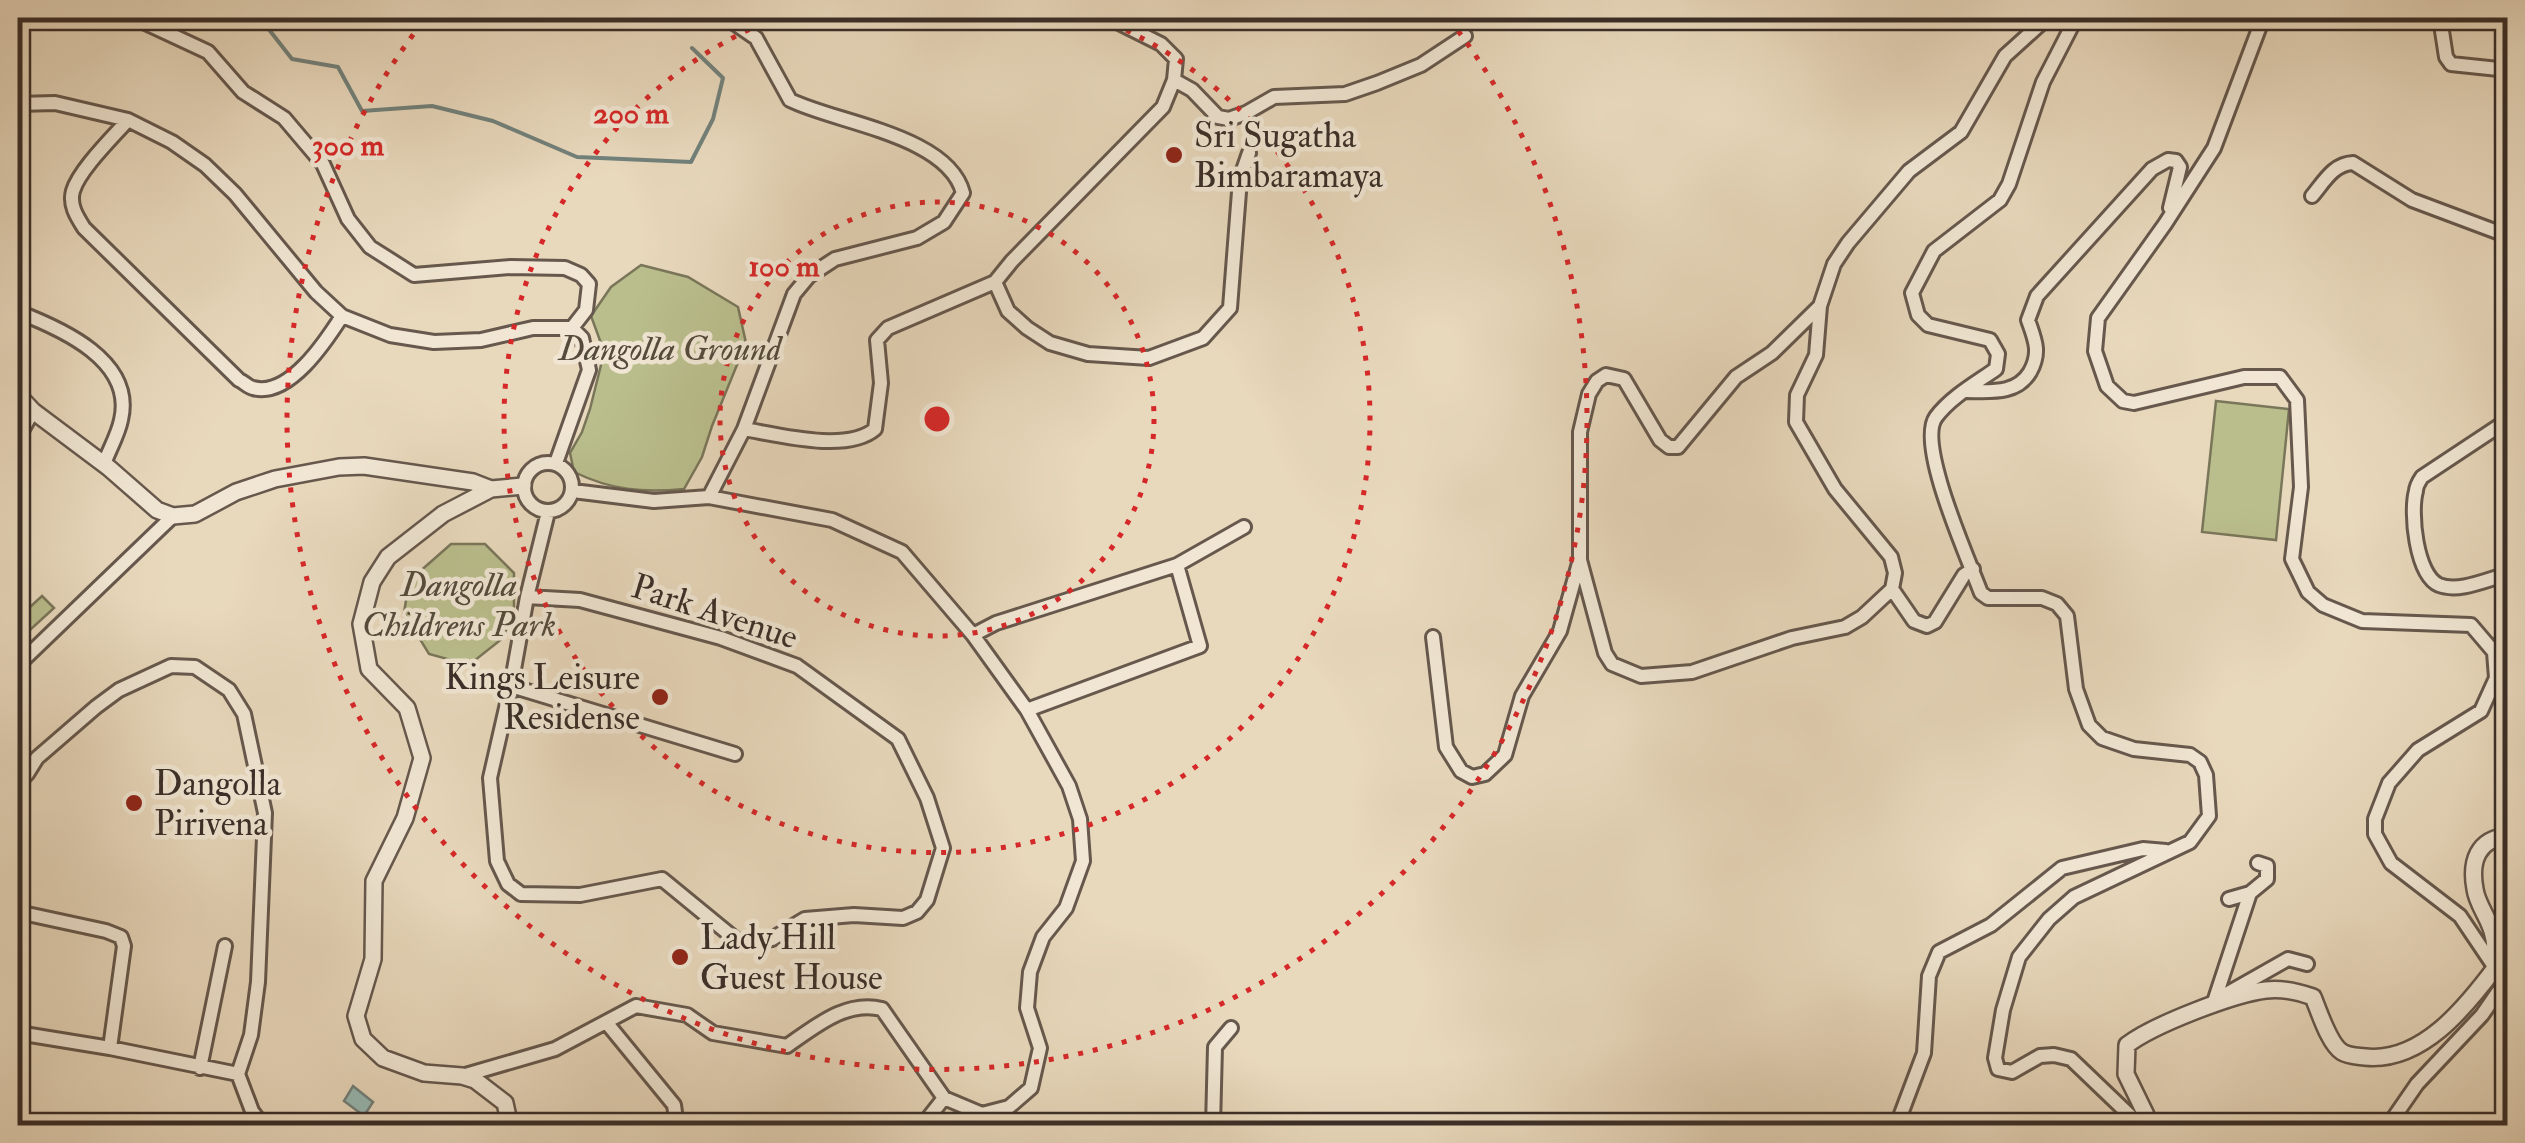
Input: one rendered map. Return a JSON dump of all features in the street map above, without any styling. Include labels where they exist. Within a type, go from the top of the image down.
[{"type":"street","points":[[135,18],[208,52],[243,92],[284,118],[323,164],[348,219],[370,247],[414,275],[512,267],[565,268],[582,275],[589,284],[586,310],[572,328]]},
{"type":"street","points":[[709,497],[744,429],[794,294],[810,276],[835,259],[917,238],[944,222],[963,193],[960,179],[929,152],[886,131],[790,100],[756,38],[726,18]]},
{"type":"street","points":[[744,429],[805,439],[865,438],[875,429],[881,383],[877,340],[888,328],[994,282],[1163,107],[1174,80],[1176,59],[1161,44],[1109,18]]},
{"type":"street","points":[[1820,306],[1772,353],[1736,377],[1678,448],[1660,440],[1624,379],[1606,374],[1589,394],[1580,432],[1580,560],[1605,653],[1612,664],[1641,676],[1692,672],[1792,638],[1845,627],[1862,618],[1892,589],[1895,573],[1891,557],[1835,489],[1796,422],[1797,395],[1816,355],[1820,306],[1834,264],[1848,243],[1909,171],[1961,132],[2005,56],[2047,18]]},
{"type":"street","points":[[2076,18],[2043,82],[2000,200],[1934,251],[1912,294],[1918,314],[1928,325],[1990,340],[1998,354],[1996,369],[1934,420],[1930,437],[1936,472],[1981,593],[1988,598],[2042,598],[2057,604],[2067,616],[2076,689],[2089,725],[2102,738],[2134,749],[2190,755],[2200,762],[2206,775],[2210,816],[2190,842],[2074,898],[2049,919],[2020,957],[2004,1010],[1995,1058],[1998,1070],[2012,1072],[2040,1056],[2070,1059],[2143,1126],[2146,1115],[2126,1074],[2127,1046],[2141,1034],[2214,1003],[2288,959],[2307,964]]},
{"type":"street","points":[[2263,18],[2214,148],[2098,318],[2095,351],[2107,386],[2123,401],[2134,404],[2244,377],[2280,377],[2296,400],[2301,487],[2292,559],[2308,592],[2323,606],[2362,621],[2472,624],[2494,652],[2496,678],[2481,711],[2418,750],[2388,783],[2375,819],[2375,834],[2391,863],[2460,916],[2502,973]]},
{"type":"street","points":[[2440,18],[2446,57],[2451,64],[2502,71],[2508,54]]},
{"type":"street","points":[[1174,80],[1192,90],[1218,117],[1229,119],[1274,98],[1345,94],[1377,83],[1421,65],[1465,36]]},
{"type":"street","points":[[18,104],[54,103],[128,120],[172,142],[205,165],[235,194],[316,292],[342,316],[390,334],[434,342],[481,340],[534,328],[572,328],[582,338],[589,370],[556,463]]},
{"type":"street","points":[[128,120],[87,166],[73,191],[73,210],[84,228],[239,380],[253,388],[268,388],[293,378],[342,316]]},
{"type":"street","points":[[994,282],[1008,311],[1026,328],[1050,343],[1088,354],[1149,358],[1203,338],[1230,308],[1240,179],[1248,153]]},
{"type":"street","points":[[1965,391],[2003,391],[2023,384],[2036,360],[2037,346],[2028,320],[2037,296],[2152,169],[2168,160],[2176,161],[2180,168],[2165,224]]},
{"type":"street","points":[[2312,196],[2335,168],[2353,163],[2412,200],[2508,236]]},
{"type":"street","points":[[18,312],[57,328],[109,365],[120,385],[122,420],[104,464]]},
{"type":"street","points":[[18,395],[157,510],[172,516],[195,514],[236,492],[276,480],[339,467],[364,466],[473,482],[492,489]]},
{"type":"street","points":[[18,438],[33,410]]},
{"type":"street","points":[[2508,420],[2422,477],[2416,489],[2414,512],[2420,558],[2428,577],[2439,585],[2455,588],[2508,574]]},
{"type":"street","points":[[556,463],[571,477],[573,491],[564,506],[548,512],[528,502],[523,486],[534,466],[556,463]]},
{"type":"street","points":[[510,1126],[505,1104],[476,1080],[424,1073],[383,1058],[364,1038],[356,1016],[373,959],[374,880],[405,818],[422,758],[407,708],[368,670],[361,624],[372,582],[388,557],[443,514],[492,489],[523,486]]},
{"type":"street","points":[[462,1076],[556,1050],[636,1006],[687,1015],[713,1033],[787,1046],[836,1013],[868,1005],[882,1008],[944,1098],[982,1114],[1010,1108],[1030,1088],[1040,1048],[1027,1008],[1030,972],[1043,937],[1066,908],[1082,861],[1080,819],[1069,786],[1027,710],[973,634],[902,552],[832,520],[709,497],[654,501],[573,491]]},
{"type":"street","points":[[527,597],[548,512]]},
{"type":"street","points":[[18,665],[172,516]]},
{"type":"street","points":[[973,634],[996,623],[1177,565],[1244,526]]},
{"type":"street","points":[[1433,637],[1446,746],[1461,771],[1472,776],[1485,774],[1505,755],[1522,696],[1560,631],[1580,560]]},
{"type":"street","points":[[1027,710],[1200,646],[1177,565]]},
{"type":"street","points":[[1892,589],[1914,621],[1927,626],[1935,622],[1964,575],[1972,570]]},
{"type":"street","name":"Park Avenue","points":[[527,597],[580,600],[720,638],[797,666],[898,739],[927,798],[943,848],[927,900],[917,912],[902,918],[805,918],[772,939],[740,944],[662,880],[580,895],[521,894],[508,884],[497,861],[490,778],[512,686],[527,597]]},
{"type":"street","points":[[2494,652],[2508,633]]},
{"type":"street","points":[[18,783],[37,758],[96,707],[119,690],[171,666],[195,668],[229,690],[244,714],[265,813],[258,982],[251,1035],[238,1074],[252,1111],[263,1126]]},
{"type":"street","points":[[512,686],[734,754]]},
{"type":"street","points":[[2388,1126],[2417,1084],[2482,1015],[2500,989],[2502,973],[2493,934],[2475,891],[2474,858],[2481,845],[2508,836]]},
{"type":"street","points":[[1898,1122],[1924,1053],[1929,976],[1939,952],[1991,925],[2062,868],[2143,849],[2169,852]]},
{"type":"street","points":[[2229,899],[2250,893],[2267,879],[2268,866],[2258,863]]},
{"type":"street","points":[[2214,1003],[2250,893]]},
{"type":"street","points":[[18,912],[106,930],[121,937],[124,946],[110,1048]]},
{"type":"street","points":[[200,1068],[224,946]]},
{"type":"street","points":[[2214,1003],[2267,990],[2297,991],[2313,997],[2334,1046],[2344,1055],[2380,1059],[2428,1040],[2502,973]]},
{"type":"street","points":[[606,1022],[674,1106],[677,1126]]},
{"type":"street","points":[[1213,1126],[1216,1047],[1230,1028]]},
{"type":"street","points":[[18,1033],[238,1074]]},
{"type":"street","points":[[922,1126],[944,1098]]},
{"type":"green space","name":"Dangolla Ground","points":[[641,265],[688,277],[738,307],[746,343],[702,457],[684,489],[640,490],[601,483],[574,472],[570,453],[590,409],[602,361],[602,346],[591,316],[611,287]]},
{"type":"green space","points":[[2216,401],[2289,409],[2276,540],[2202,532]]},
{"type":"green space","name":"Dangolla Childrens Park","points":[[451,544],[485,544],[514,573],[514,608],[503,638],[469,665],[429,654],[404,613],[409,581]]},
{"type":"green space","points":[[42,596],[54,608],[18,641],[18,618]]},
{"type":"water","points":[[353,1086],[373,1102],[364,1116],[344,1101]]},
{"type":"waterway","points":[[250,18],[267,27],[292,59],[338,67],[362,111],[432,106],[493,121],[577,157],[691,162],[713,119],[723,78],[692,48]]},
{"type":"place","name":"Sri Sugatha Bimbaramaya","points":[[1174,155]]},
{"type":"place","name":"Kings Leisure Residense","points":[[660,697]]},
{"type":"place","name":"Dangolla Pirivena","points":[[134,803]]},
{"type":"place","name":"Lady Hill Guest House","points":[[680,957]]}]
